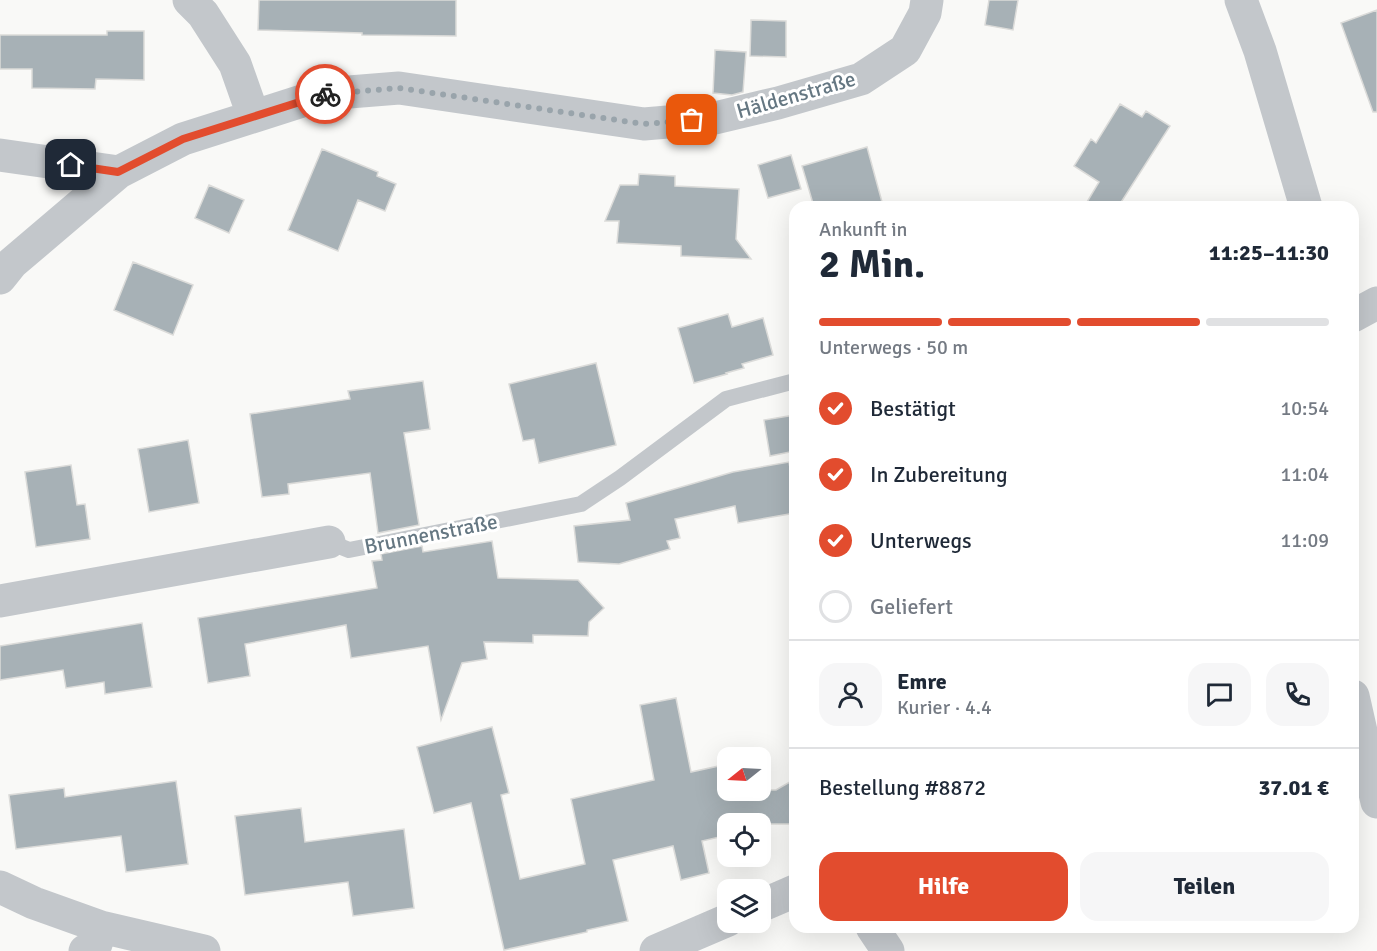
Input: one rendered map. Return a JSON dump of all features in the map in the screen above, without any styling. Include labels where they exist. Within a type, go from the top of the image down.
[{"type":"street","points":[[189,0],[203,14],[235,64],[253,115]]},
{"type":"street","name":"Häldenstraße","points":[[0,278],[12,263],[118,172],[183,139],[253,115],[324,94],[399,88],[644,124],[715,118],[861,79],[905,50],[925,13],[927,0]]},
{"type":"street","points":[[1240,0],[1260,51],[1304,201]]},
{"type":"street","points":[[0,155],[118,172]]},
{"type":"street","points":[[1359,313],[1377,303]]},
{"type":"street","name":"Brunnenstraße","points":[[0,601],[329,542]]},
{"type":"street","points":[[1359,722],[1377,802]]},
{"type":"street","points":[[0,887],[33,903],[95,943],[204,951]]},
{"type":"street","points":[[771,901],[789,894]]},
{"type":"street","points":[[656,951],[717,925]]},
{"type":"street","points":[[876,933],[888,951]]},
{"type":"lane","name":"Brunnenstraße","points":[[329,542],[349,550],[580,504],[620,478],[726,399],[789,383]]},
{"type":"building","points":[[259,0],[456,0],[456,36],[362,35],[362,33],[258,30]]},
{"type":"building","points":[[989,0],[1018,0],[1013,30],[985,25]]},
{"type":"building","points":[[1377,10],[1377,112],[1373,112],[1341,23]]},
{"type":"building","points":[[751,20],[786,21],[786,57],[750,56]]},
{"type":"building","points":[[107,31],[144,31],[144,80],[96,79],[95,89],[32,88],[32,69],[0,69],[0,35],[107,35]]},
{"type":"building","points":[[715,50],[746,52],[743,92],[732,95],[713,93]]},
{"type":"building","points":[[1120,104],[1142,117],[1146,111],[1170,126],[1122,201],[1088,201],[1099,182],[1074,166],[1091,139],[1096,143]]},
{"type":"building","points":[[867,147],[882,201],[812,201],[802,166]]},
{"type":"building","points":[[322,149],[378,172],[377,176],[396,184],[385,211],[358,200],[338,251],[288,230]]},
{"type":"building","points":[[791,155],[801,189],[768,198],[758,165]]},
{"type":"building","points":[[639,174],[675,176],[675,186],[739,189],[736,239],[751,259],[681,256],[681,246],[617,243],[619,221],[605,221],[620,185],[638,185]]},
{"type":"building","points":[[209,185],[244,200],[229,233],[195,218]]},
{"type":"building","points":[[133,262],[193,285],[173,335],[114,310]]},
{"type":"building","points":[[728,314],[732,327],[763,318],[773,355],[742,364],[744,368],[694,383],[678,328]]},
{"type":"building","points":[[596,363],[616,445],[539,463],[534,439],[523,441],[509,384]]},
{"type":"building","points":[[423,381],[430,429],[404,433],[419,525],[378,533],[370,473],[288,484],[289,494],[262,497],[250,414],[350,399],[348,391]]},
{"type":"building","points":[[789,416],[789,452],[770,456],[764,420]]},
{"type":"building","points":[[188,440],[199,503],[149,512],[138,449]]},
{"type":"building","points":[[789,462],[789,514],[738,523],[735,506],[675,519],[680,538],[667,541],[670,549],[619,564],[578,562],[574,526],[630,520],[626,503],[733,472]]},
{"type":"building","points":[[71,465],[77,505],[85,504],[90,539],[36,547],[25,472]]},
{"type":"building","points":[[492,541],[498,578],[578,580],[604,608],[589,622],[588,636],[533,635],[533,643],[484,642],[487,659],[462,663],[441,720],[428,646],[351,658],[346,625],[245,644],[250,676],[208,683],[198,618],[377,588],[372,561],[382,560],[381,554],[422,546],[423,552]]},
{"type":"building","points":[[142,623],[152,687],[105,694],[104,682],[66,688],[63,670],[0,680],[0,646]]},
{"type":"building","points":[[676,698],[691,772],[717,766],[717,801],[771,801],[771,790],[776,790],[789,782],[789,824],[771,824],[771,813],[717,813],[717,838],[702,841],[709,873],[681,880],[673,846],[613,860],[628,921],[504,950],[471,803],[434,813],[417,747],[492,727],[509,793],[501,795],[520,879],[585,864],[571,799],[654,780],[640,705]]},
{"type":"building","points":[[176,781],[188,864],[126,872],[121,836],[16,849],[9,795],[64,788],[65,797]]},
{"type":"building","points":[[301,808],[305,842],[404,829],[414,908],[353,916],[348,882],[245,895],[235,816]]},
{"type":"way so far","points":[[325,94],[399,88],[644,124],[692,120]]},
{"type":"route","points":[[71,165],[118,172],[183,139],[325,94]]}]
